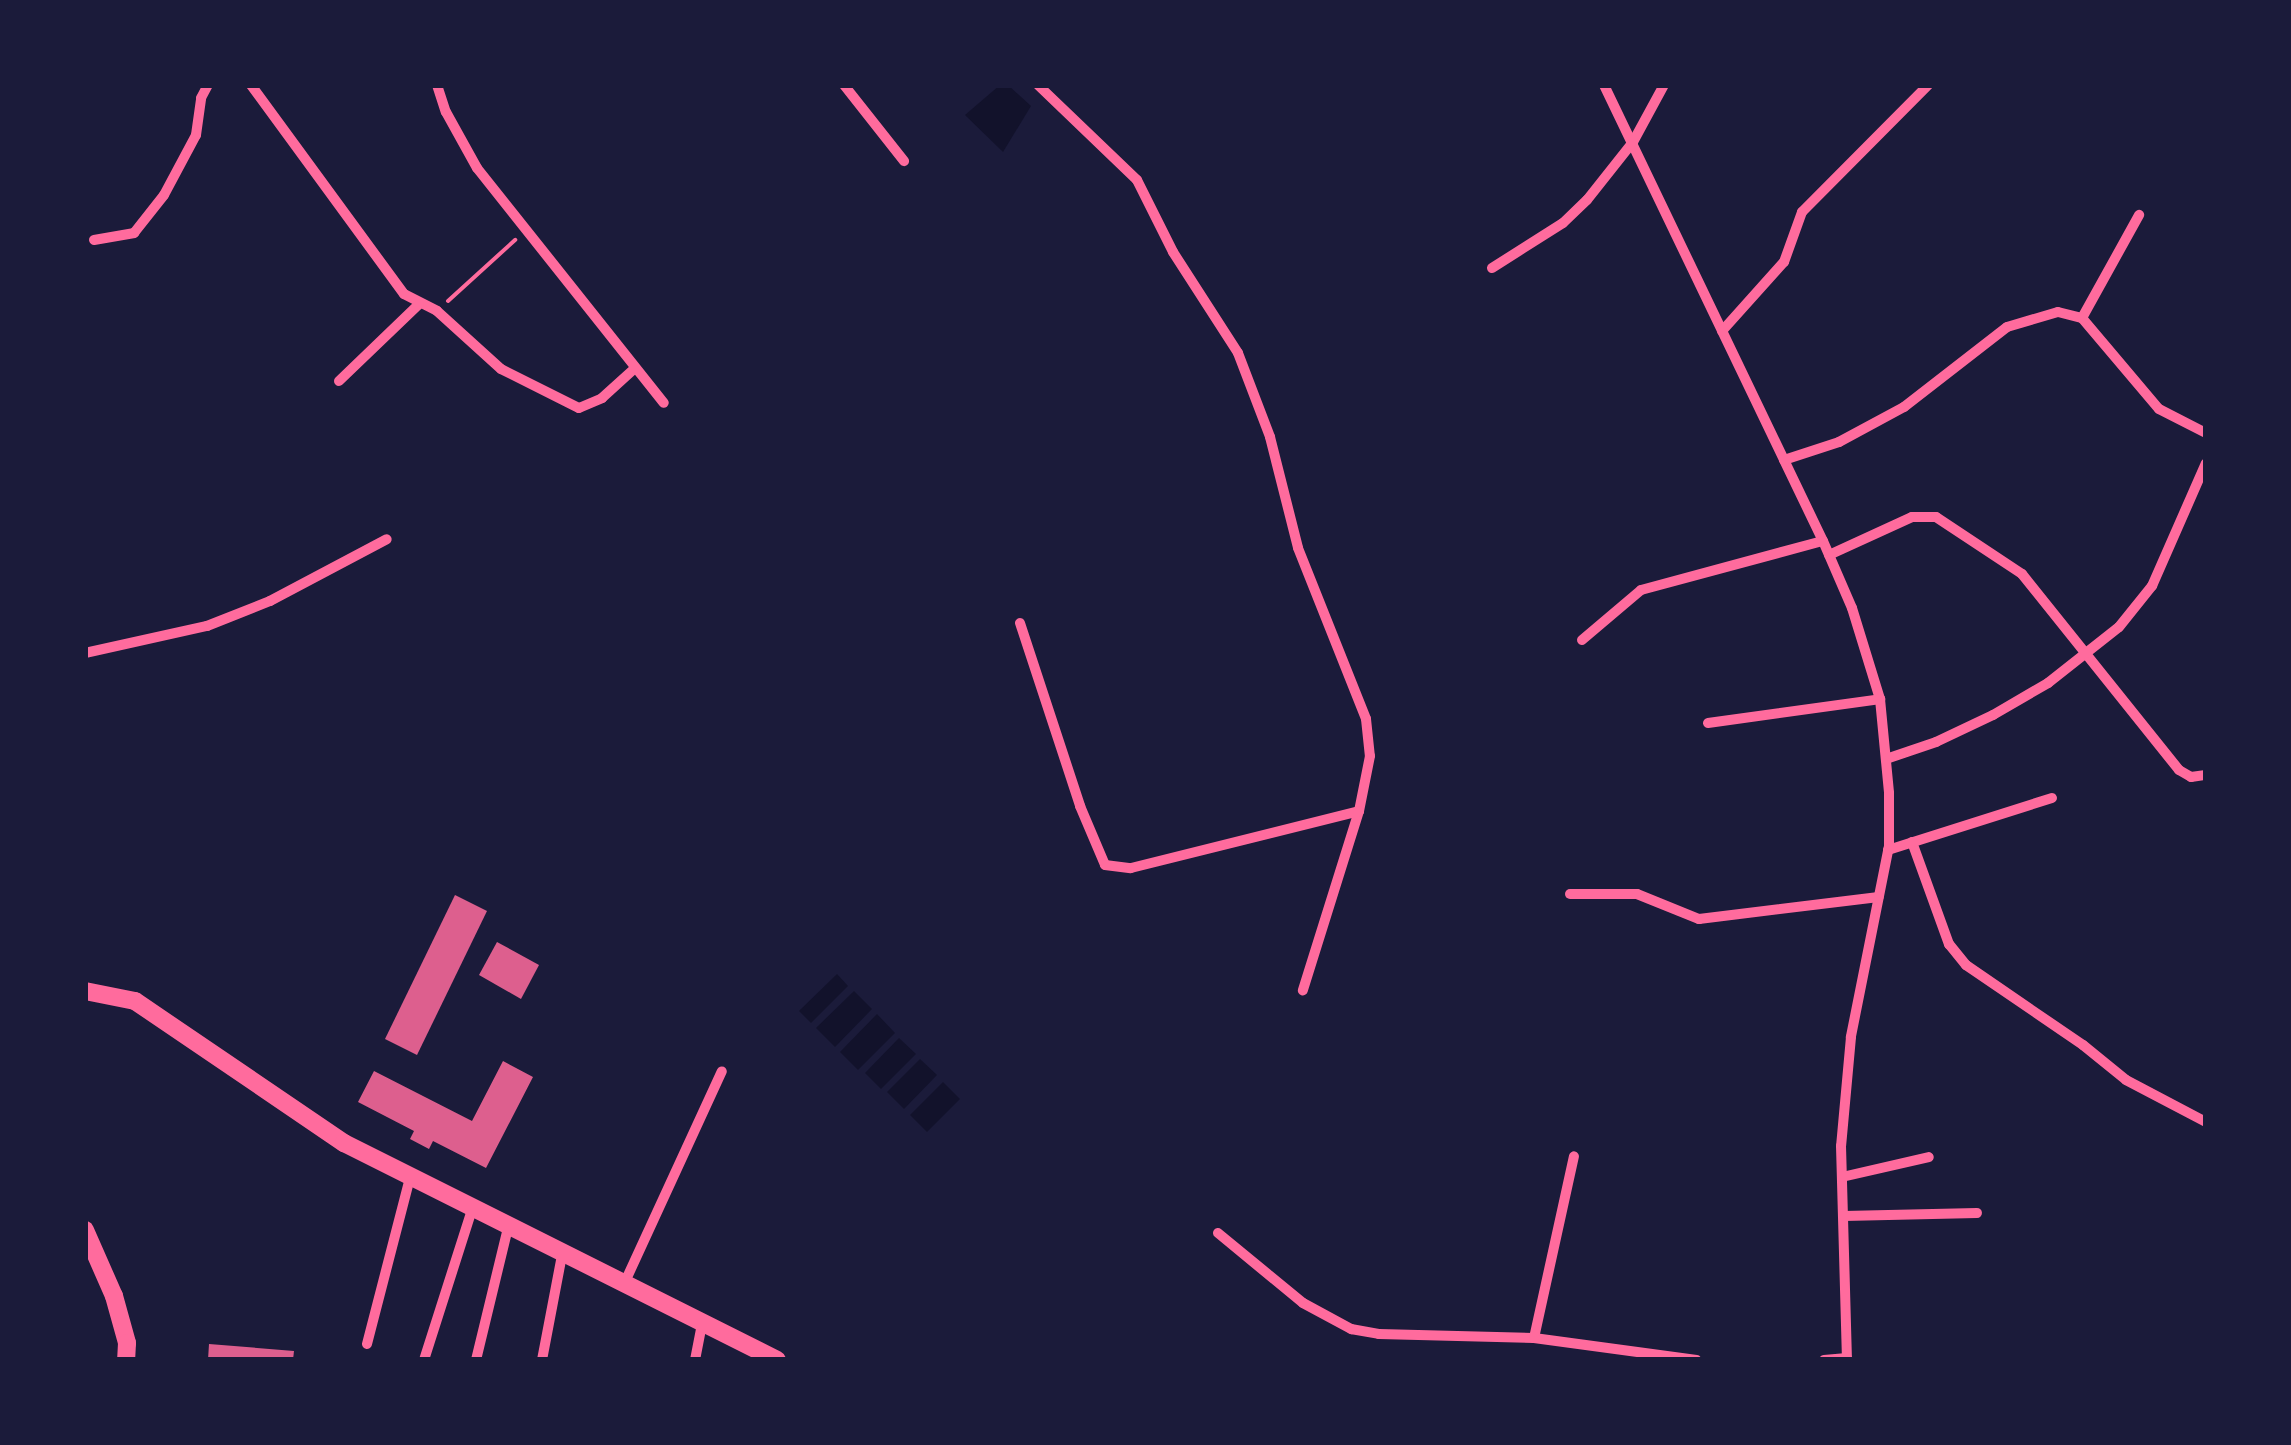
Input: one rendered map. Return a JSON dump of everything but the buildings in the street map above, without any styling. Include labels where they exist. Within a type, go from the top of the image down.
[{"type":"highway","points":[[85,990],[135,1000],[295,1114],[472,1210],[778,1360]]},
{"type":"highway","points":[[85,1230],[114,1296],[127,1343],[126,1360]]},
{"type":"street","points":[[94,240],[122,238],[134,232],[154,209],[196,135],[201,98],[208,85]]},
{"type":"street","points":[[252,85],[404,294],[437,311],[501,369],[571,408],[593,404],[634,369]]},
{"type":"street","points":[[437,85],[463,146],[664,403]]},
{"type":"street","points":[[844,85],[904,161]]},
{"type":"street","points":[[1038,85],[1137,180],[1173,252],[1254,385],[1298,548],[1366,719],[1370,756],[1359,811],[1303,990]]},
{"type":"street","points":[[1604,85],[1823,541],[1852,608],[1880,699],[1888,850],[1846,1077],[1842,1177],[1847,1359],[1824,1360]]},
{"type":"street","points":[[1492,268],[1574,214],[1633,142],[1664,85]]},
{"type":"street","points":[[1722,331],[1784,262],[1802,212],[1928,85]]},
{"type":"street","points":[[2082,318],[2139,215]]},
{"type":"street","points":[[340,381],[419,304]]},
{"type":"street","points":[[1784,460],[1839,442],[1889,416],[2007,327],[2046,314],[2082,318],[2148,399],[2172,418],[2206,433]]},
{"type":"street","points":[[1886,759],[1936,742],[2048,683],[2138,608],[2206,464]]},
{"type":"street","points":[[1829,556],[1912,517],[1936,517],[2022,574],[2179,770],[2191,777],[2206,775]]},
{"type":"street","points":[[85,653],[208,626],[270,601],[387,539]]},
{"type":"street","points":[[1582,640],[1641,590],[1823,541]]},
{"type":"street","points":[[1020,623],[1080,806],[1105,865],[1131,868],[1359,811]]},
{"type":"street","points":[[1708,723],[1880,699]]},
{"type":"street","points":[[1888,850],[2052,798]]},
{"type":"street","points":[[1912,842],[1949,944],[1966,965],[2084,1045],[2126,1080],[2206,1122]]},
{"type":"street","points":[[1570,894],[1637,894],[1699,918],[1879,897]]},
{"type":"street","points":[[623,1286],[722,1071]]},
{"type":"street","points":[[1534,1338],[1574,1156]]},
{"type":"street","points":[[1842,1177],[1929,1158]]},
{"type":"street","points":[[367,1344],[410,1178]]},
{"type":"street","points":[[424,1360],[472,1210]]},
{"type":"street","points":[[1844,1216],[1977,1213]]},
{"type":"street","points":[[476,1360],[508,1228]]},
{"type":"street","points":[[1218,1233],[1303,1303],[1351,1329],[1379,1334],[1534,1338],[1697,1360]]},
{"type":"street","points":[[542,1360],[562,1255]]},
{"type":"street","points":[[696,1360],[702,1324]]},
{"type":"path","points":[[437,311],[526,230]]},
{"type":"shaded area","points":[[1000,85],[1008,85],[1031,106],[1003,152],[965,115]]},
{"type":"shaded area","points":[[837,974],[848,986],[811,1023],[799,1011]]},
{"type":"shaded area","points":[[854,991],[872,1009],[835,1047],[816,1028]]},
{"type":"shaded area","points":[[877,1014],[895,1033],[858,1070],[840,1052]]},
{"type":"shaded area","points":[[899,1038],[916,1054],[881,1089],[865,1073]]},
{"type":"shaded area","points":[[920,1059],[937,1075],[904,1109],[887,1092]]},
{"type":"shaded area","points":[[943,1082],[960,1099],[927,1132],[910,1115]]}]
